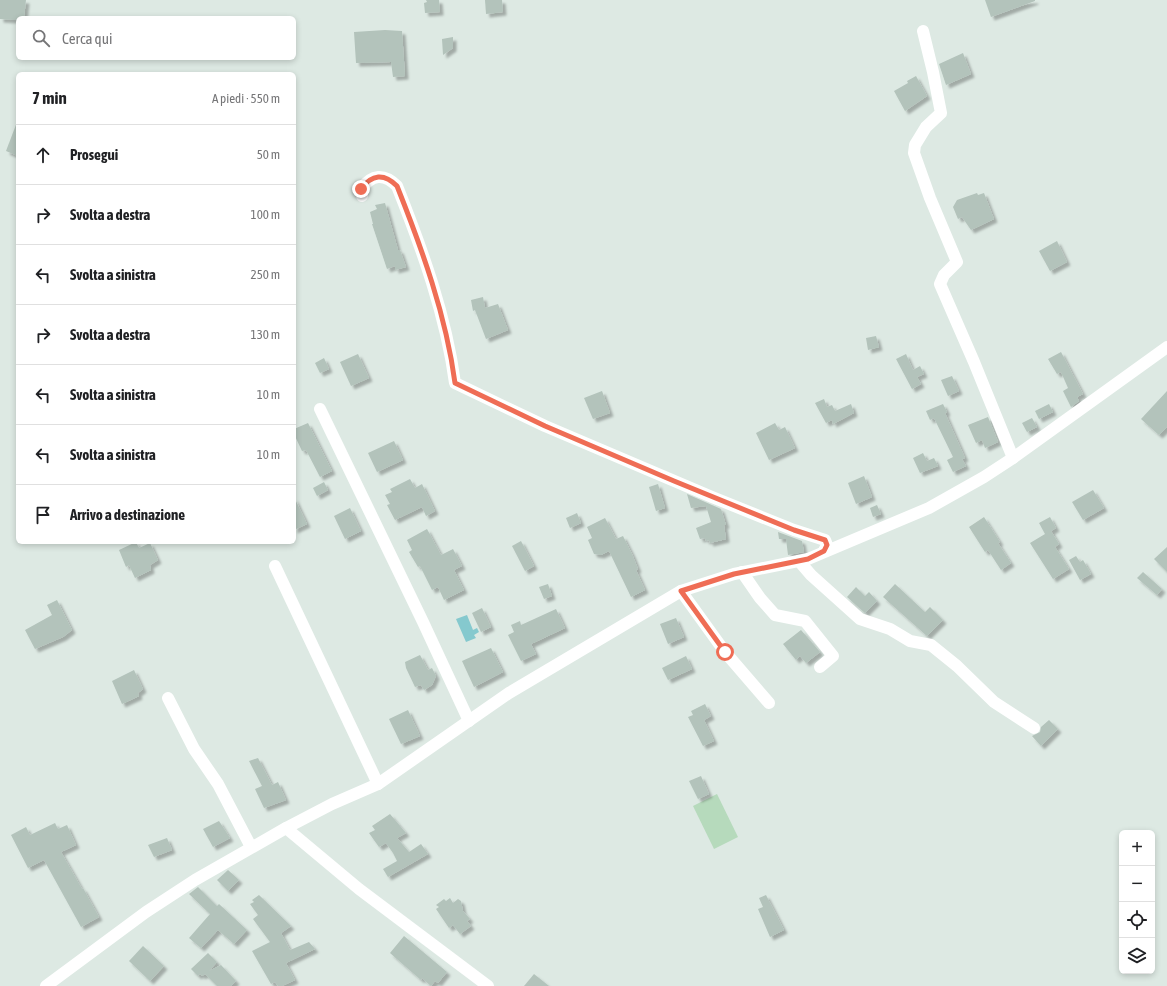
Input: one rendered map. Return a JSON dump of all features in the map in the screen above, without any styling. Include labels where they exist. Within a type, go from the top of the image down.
[{"type":"street","points":[[923,31],[941,113],[926,128],[915,145],[914,153],[930,198],[957,262],[944,275],[940,284],[1013,458]]},
{"type":"street","points":[[362,196],[361,189],[367,180],[378,177],[389,178],[397,186],[431,281],[452,363],[455,383],[545,426],[693,489],[794,530],[825,540],[827,545],[824,551]]},
{"type":"street","points":[[46,986],[146,912],[195,880],[286,828],[332,804],[378,784],[509,693],[681,591],[742,572],[808,559],[929,508],[984,478],[1167,348]]},
{"type":"street","points":[[320,409],[469,721]]},
{"type":"street","points":[[799,561],[811,575],[860,619],[890,629],[910,641],[931,645],[957,666],[994,702],[1034,728]]},
{"type":"street","points":[[275,566],[378,784]]},
{"type":"street","points":[[742,572],[775,615],[804,621],[834,656],[820,667]]},
{"type":"street","points":[[681,591],[725,652],[769,703]]},
{"type":"street","points":[[168,698],[194,749],[218,784],[251,847]]},
{"type":"street","points":[[286,828],[359,890],[488,986]]},
{"type":"green space","points":[[717,794],[738,837],[714,849],[693,806]]},
{"type":"water","points":[[467,615],[473,630],[477,628],[479,632],[474,635],[476,638],[466,642],[456,619]]},
{"type":"building","points":[[0,0],[26,0],[24,16],[16,16],[16,20],[0,19]]},
{"type":"building","points":[[426,0],[439,0],[440,12],[425,13],[424,3],[427,2]]},
{"type":"building","points":[[485,0],[502,0],[503,12],[486,14]]},
{"type":"building","points":[[985,0],[1035,0],[1035,1],[991,17]]},
{"type":"building","points":[[385,30],[402,31],[405,76],[393,77],[391,62],[356,63],[354,32]]},
{"type":"building","points":[[453,37],[453,48],[443,55],[442,39]]},
{"type":"building","points":[[963,53],[971,74],[946,85],[939,64]]},
{"type":"building","points":[[916,76],[927,96],[905,111],[894,91],[908,83],[907,81]]},
{"type":"building","points":[[16,125],[16,155],[6,151]]},
{"type":"building","points":[[977,193],[978,195],[984,193],[994,219],[971,230],[962,217],[958,219],[953,207],[957,200]]},
{"type":"building","points":[[385,203],[398,250],[400,250],[406,267],[395,270],[395,266],[387,269],[372,224],[370,212],[377,209],[375,205]]},
{"type":"building","points":[[1057,241],[1067,262],[1050,271],[1039,251]]},
{"type":"building","points":[[483,297],[485,308],[498,304],[508,330],[486,339],[475,310],[473,311],[471,300]]},
{"type":"building","points":[[876,336],[879,347],[868,350],[866,338]]},
{"type":"building","points":[[1061,352],[1083,394],[1077,397],[1079,401],[1071,407],[1063,391],[1068,388],[1061,372],[1057,374],[1048,359]]},
{"type":"building","points":[[358,354],[369,378],[351,386],[340,362]]},
{"type":"building","points":[[906,354],[913,370],[920,366],[924,374],[917,377],[921,384],[912,389],[896,359]]},
{"type":"building","points":[[324,358],[329,369],[320,373],[315,363]]},
{"type":"building","points":[[952,376],[959,391],[948,396],[941,380]]},
{"type":"building","points":[[602,391],[610,413],[593,419],[584,398]]},
{"type":"building","points":[[1167,391],[1167,427],[1159,435],[1141,419]]},
{"type":"building","points":[[824,399],[827,407],[832,405],[835,411],[851,404],[854,413],[833,424],[832,420],[826,423],[815,403]]},
{"type":"building","points":[[943,404],[947,412],[945,413],[965,458],[962,459],[966,466],[953,472],[947,460],[953,457],[934,418],[930,420],[926,411]]},
{"type":"building","points":[[1049,404],[1053,412],[1039,419],[1035,411]]},
{"type":"building","points":[[988,417],[998,442],[985,448],[982,440],[976,443],[968,425]]},
{"type":"building","points":[[1032,418],[1037,427],[1027,432],[1022,423]]},
{"type":"building","points":[[308,423],[332,471],[320,477],[306,450],[302,451],[296,438],[296,428]]},
{"type":"building","points":[[775,423],[779,430],[785,427],[795,448],[769,460],[756,433]]},
{"type":"building","points":[[394,441],[403,460],[377,472],[368,453]]},
{"type":"building","points":[[923,453],[927,461],[934,458],[938,466],[920,473],[913,458]]},
{"type":"building","points":[[864,476],[872,497],[856,504],[848,483]]},
{"type":"building","points":[[410,479],[415,488],[422,484],[435,511],[426,516],[422,507],[395,520],[387,505],[390,504],[385,495],[392,492],[390,489]]},
{"type":"building","points":[[324,482],[328,490],[317,496],[313,488]]},
{"type":"building","points":[[658,484],[665,508],[656,511],[649,487]]},
{"type":"building","points":[[1093,490],[1104,508],[1083,520],[1072,502]]},
{"type":"building","points":[[687,494],[721,509],[726,525],[724,525],[726,539],[710,543],[709,540],[706,541],[705,538],[700,539],[696,528],[711,522],[706,506],[691,508]]},
{"type":"building","points":[[296,501],[307,524],[296,529]]},
{"type":"building","points":[[877,505],[881,514],[873,517],[870,508]]},
{"type":"building","points":[[350,508],[361,531],[345,539],[334,516]]},
{"type":"building","points":[[577,513],[581,523],[570,528],[566,518]]},
{"type":"building","points":[[984,517],[1011,563],[1001,570],[988,550],[985,552],[969,527]]},
{"type":"building","points":[[1050,517],[1056,528],[1051,531],[1059,544],[1055,547],[1069,569],[1053,579],[1030,543],[1045,534],[1039,523]]},
{"type":"building","points":[[605,518],[616,539],[623,536],[632,554],[638,569],[636,570],[645,590],[631,597],[609,551],[601,555],[594,554],[588,540],[592,538],[587,527]]},
{"type":"building","points":[[427,529],[441,555],[453,549],[462,566],[454,570],[464,590],[444,600],[438,587],[432,590],[420,566],[418,567],[409,552],[412,550],[407,540]]},
{"type":"building","points":[[778,532],[802,541],[804,552],[788,555],[786,539],[779,539]]},
{"type":"building","points":[[521,541],[534,566],[525,571],[512,546]]},
{"type":"building","points":[[132,544],[137,544],[139,548],[150,544],[158,560],[150,565],[151,570],[135,578],[129,565],[126,567],[119,550]]},
{"type":"building","points":[[1167,547],[1167,572],[1154,559]]},
{"type":"building","points":[[1076,556],[1080,562],[1083,560],[1091,574],[1080,580],[1069,560]]},
{"type":"building","points":[[1143,572],[1162,589],[1157,595],[1137,578]]},
{"type":"building","points":[[548,584],[552,596],[544,599],[539,587]]},
{"type":"building","points":[[895,584],[925,612],[930,607],[943,620],[927,636],[883,597]]},
{"type":"building","points":[[856,587],[865,596],[869,592],[877,601],[865,613],[847,597]]},
{"type":"building","points":[[57,600],[72,630],[63,637],[35,649],[25,630],[52,615],[47,605]]},
{"type":"building","points":[[482,608],[491,627],[481,632],[472,613]]},
{"type":"building","points":[[556,609],[565,628],[531,644],[536,654],[521,661],[508,635],[514,632],[511,625],[520,621],[521,625]]},
{"type":"building","points":[[676,618],[684,637],[668,644],[660,624]]},
{"type":"building","points":[[801,630],[820,652],[806,663],[800,656],[796,660],[783,644]]},
{"type":"building","points":[[491,648],[503,672],[474,687],[462,661]]},
{"type":"building","points":[[420,655],[428,670],[432,668],[436,676],[432,685],[424,690],[421,685],[415,687],[406,668],[405,662]]},
{"type":"building","points":[[686,656],[692,669],[668,680],[662,668]]},
{"type":"building","points":[[134,670],[143,689],[138,693],[139,696],[122,704],[112,681]]},
{"type":"building","points":[[705,704],[711,716],[704,720],[714,741],[703,746],[688,717],[693,715],[691,711]]},
{"type":"building","points":[[408,710],[420,736],[401,744],[389,719]]},
{"type":"building","points":[[1049,720],[1058,729],[1041,746],[1032,736],[1040,732],[1041,727]]},
{"type":"building","points":[[258,758],[272,785],[278,782],[286,800],[264,808],[255,789],[262,786],[249,761]]},
{"type":"building","points":[[701,776],[709,794],[698,799],[689,781]]},
{"type":"building","points":[[390,814],[406,833],[397,838],[409,852],[421,844],[428,854],[388,877],[383,869],[397,861],[386,843],[379,847],[369,833],[375,830],[372,826]]},
{"type":"building","points":[[219,821],[230,838],[213,847],[203,829]]},
{"type":"building","points":[[55,823],[58,829],[67,825],[76,845],[61,852],[99,917],[81,927],[44,860],[28,868],[11,835],[26,827],[30,835]]},
{"type":"building","points":[[167,838],[172,850],[154,857],[148,845]]},
{"type":"building","points":[[228,870],[239,880],[228,891],[217,880]]},
{"type":"building","points":[[198,887],[217,906],[219,904],[247,930],[234,944],[218,930],[201,948],[189,938],[210,914],[189,894]]},
{"type":"building","points":[[259,895],[291,926],[281,933],[290,950],[309,942],[315,949],[286,963],[295,980],[282,986],[278,986],[275,982],[271,984],[252,951],[270,942],[253,919],[258,915],[250,904],[254,902],[252,900]]},
{"type":"building","points":[[766,895],[784,930],[770,937],[758,909],[763,907],[759,898]]},
{"type":"building","points":[[450,898],[453,903],[458,899],[461,901],[463,911],[470,919],[467,921],[471,926],[460,934],[453,925],[449,928],[436,909],[439,907],[436,905],[444,899],[446,901]]},
{"type":"building","points":[[404,936],[447,972],[438,983],[435,981],[431,986],[422,978],[421,980],[390,953]]},
{"type":"building","points":[[143,946],[164,966],[150,981],[129,961]]},
{"type":"building","points":[[208,953],[217,962],[209,971],[221,965],[236,981],[231,986],[217,986],[205,974],[202,976],[200,974],[198,976],[191,969]]},
{"type":"building","points":[[534,974],[549,986],[524,986]]},
{"type":"route","points":[[361,189],[367,180],[378,177],[389,178],[397,186],[431,281],[452,363],[455,383],[545,426],[600,448],[674,481],[794,530],[825,540],[827,545],[824,551],[808,559],[734,574],[681,591],[725,652]]}]
